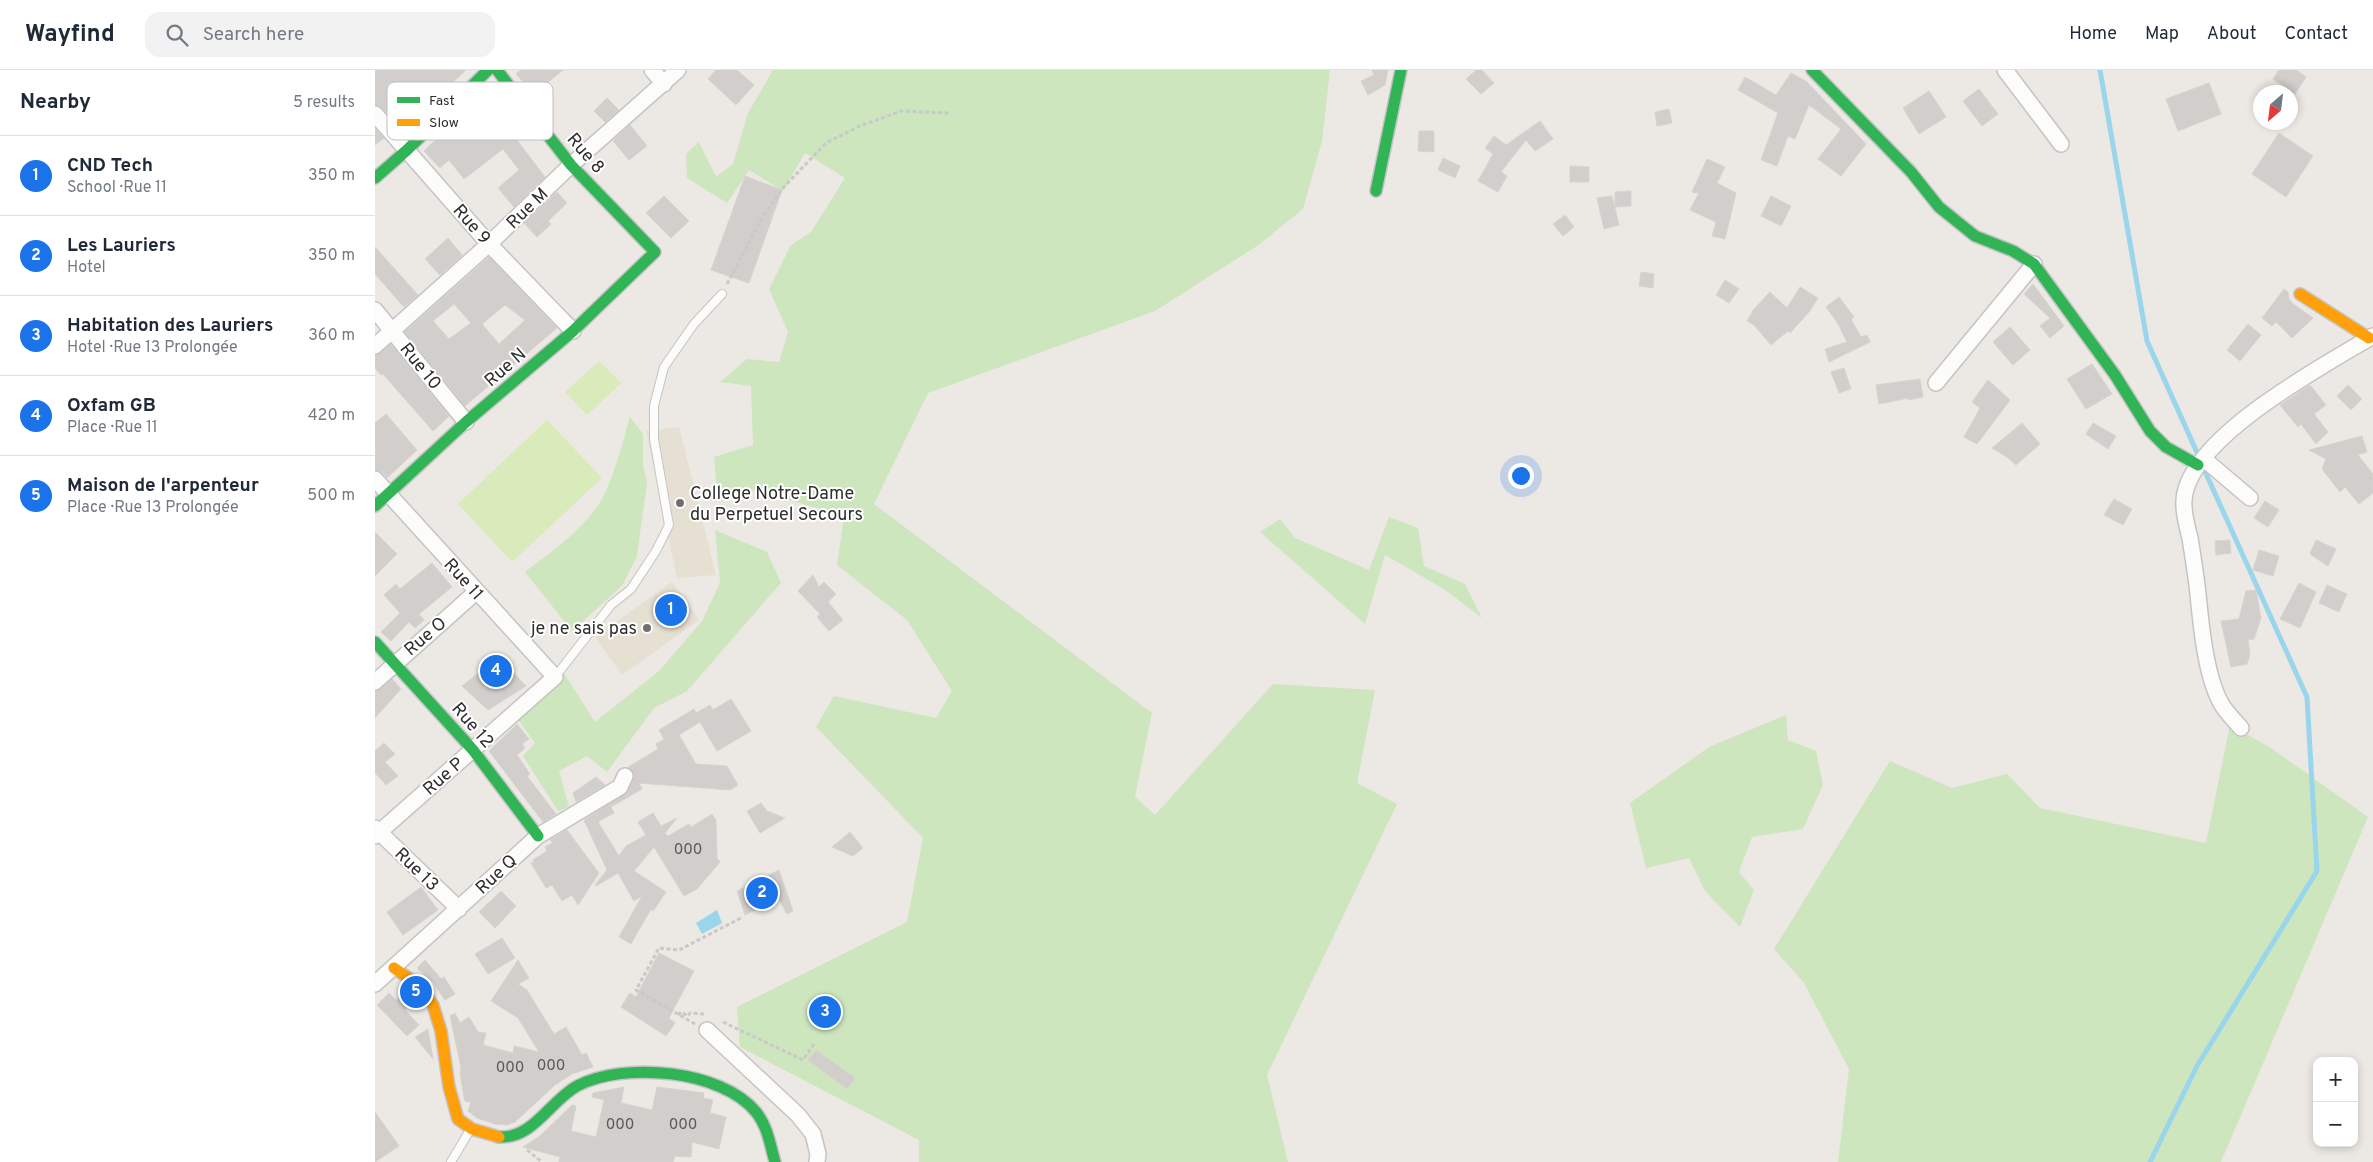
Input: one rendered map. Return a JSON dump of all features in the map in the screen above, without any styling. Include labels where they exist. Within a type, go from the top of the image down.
[{"type":"street","points":[[476,82],[488,70]]},
{"type":"street","name":"Rue 8","points":[[497,70],[506,82]]},
{"type":"street","points":[[652,70],[664,84]]},
{"type":"street","name":"Rue M","points":[[375,346],[489,244],[571,165],[678,70]]},
{"type":"street","points":[[1376,191],[1401,70]]},
{"type":"street","points":[[1812,70],[1911,172],[1939,207],[1975,236],[2013,252],[2033,264],[2115,375],[2150,432],[2166,447],[2201,462],[2250,498]]},
{"type":"street","points":[[2005,70],[2061,144]]},
{"type":"street","name":"Rue 9","points":[[375,114],[387,128]]},
{"type":"street","name":"Rue 9","points":[[398,140],[489,244],[573,331]]},
{"type":"street","points":[[375,178],[417,140]]},
{"type":"street","name":"Rue 8","points":[[552,140],[571,165],[655,252]]},
{"type":"street","name":"Rue N","points":[[375,506],[466,422],[573,331],[655,252]]},
{"type":"street","points":[[1936,383],[2033,264]]},
{"type":"street","points":[[2241,728],[2224,707],[2215,690],[2201,628],[2195,569],[2184,502],[2187,486],[2201,462],[2241,420],[2310,374],[2371,337],[2300,294]]},
{"type":"street","name":"Rue 10","points":[[375,310],[466,422]]},
{"type":"street","name":"Rue 11","points":[[375,479],[555,677]]},
{"type":"street","name":"Rue O","points":[[375,682],[394,663],[476,592]]},
{"type":"street","name":"Rue 12","points":[[375,642],[473,750],[538,836]]},
{"type":"street","name":"Rue P","points":[[376,832],[473,750],[555,677]]},
{"type":"street","name":"Rue Q","points":[[376,982],[394,968],[538,836],[620,787],[625,776]]},
{"type":"street","name":"Rue 13","points":[[376,832],[459,909]]},
{"type":"street","points":[[394,968],[426,992],[431,1001],[444,1047],[448,1085],[455,1112],[460,1121],[471,1129],[492,1136],[512,1138],[522,1134],[565,1094],[593,1079],[635,1074],[684,1076],[711,1082],[729,1090],[743,1099],[757,1112],[765,1124],[775,1162]]},
{"type":"street","points":[[707,1030],[798,1115],[813,1134],[818,1154],[817,1162]]},
{"type":"lane","points":[[555,677],[611,605],[631,589],[656,551],[669,525],[654,439],[654,406],[663,367],[694,324],[722,294]]},
{"type":"lane","points":[[451,1162],[471,1129]]},
{"type":"path","points":[[722,294],[762,218],[782,189],[826,144],[859,126],[901,111],[950,113]]},
{"type":"path","points":[[707,1030],[636,990],[659,948],[679,950],[743,918]]},
{"type":"path","points":[[678,1015],[681,1012],[688,1016],[690,1012],[705,1014],[803,1060],[814,1044]]},
{"type":"shaded area","name":"College Notre-Dame du Perpetuel Secours","points":[[679,427],[716,575],[677,578],[646,431]]},
{"type":"shaded area","name":"je ne sais pas","points":[[672,582],[699,620],[622,675],[595,637]]},
{"type":"green space","points":[[773,70],[1330,70],[1322,141],[1303,209],[1257,246],[1155,311],[928,393],[874,504],[1152,713],[1135,797],[1155,815],[1273,684],[1375,690],[1357,783],[1397,804],[1267,1075],[1288,1162],[919,1162],[919,1140],[740,1047],[737,1007],[907,922],[923,838],[816,727],[834,696],[936,718],[952,691],[907,620],[837,565],[844,516],[754,490],[718,502],[714,457],[753,445],[751,386],[720,382],[747,359],[779,362],[788,332],[769,289],[791,245],[811,232],[845,178],[805,153],[783,191],[749,170],[727,203],[687,178],[686,154],[699,142],[716,177],[733,164],[748,113]]},
{"type":"green space","points":[[599,361],[621,383],[587,415],[565,392]]},
{"type":"green space","points":[[630,417],[643,434],[643,465],[647,482],[637,556],[622,586],[572,631],[525,572],[581,526],[597,507],[612,477]]},
{"type":"green space","points":[[547,420],[602,478],[512,562],[458,504]]},
{"type":"green space","points":[[1389,517],[1418,528],[1424,566],[1465,584],[1482,618],[1444,589],[1385,555],[1365,624],[1260,532],[1280,519],[1295,538],[1369,570]]},
{"type":"green space","points":[[715,530],[767,552],[781,583],[687,691],[654,708],[607,772],[587,756],[559,771],[569,807],[558,811],[523,756],[535,743],[516,717],[564,673],[595,722],[659,671],[702,621],[720,583]]},
{"type":"green space","points":[[1786,715],[1788,740],[1816,751],[1823,785],[1803,829],[1752,837],[1739,872],[1754,890],[1740,927],[1705,891],[1689,858],[1646,868],[1630,803],[1709,747]]},
{"type":"green space","points":[[2230,725],[2271,748],[2368,817],[2221,1162],[1838,1162],[1849,1069],[1804,983],[1774,949],[1890,761],[1952,788],[2007,774],[2040,808],[2206,843]]},
{"type":"water","points":[[717,910],[722,923],[702,934],[696,923]]},
{"type":"building","points":[[375,70],[466,70],[453,82],[387,82],[387,114],[382,108],[375,105]]},
{"type":"building","points":[[521,70],[563,70],[548,82],[523,82],[516,74]]},
{"type":"building","points":[[716,70],[737,70],[754,85],[736,105],[708,79]]},
{"type":"building","points":[[1372,70],[1388,70],[1385,85],[1368,95],[1361,81],[1374,75]]},
{"type":"building","points":[[1476,70],[1482,70],[1494,83],[1481,94],[1466,79]]},
{"type":"building","points":[[2279,70],[2296,70],[2306,77],[2298,89],[2298,85],[2282,85],[2273,79]]},
{"type":"building","points":[[1791,73],[1806,81],[1866,144],[1841,176],[1818,159],[1841,129],[1809,105],[1795,139],[1788,136],[1777,166],[1761,160],[1778,113],[1738,90],[1745,77],[1776,95]]},
{"type":"building","points":[[2209,83],[2221,114],[2178,131],[2166,99]]},
{"type":"building","points":[[1979,89],[1998,114],[1982,126],[1963,101]]},
{"type":"building","points":[[1929,91],[1946,117],[1919,134],[1903,108]]},
{"type":"building","points":[[607,98],[619,110],[605,122],[594,111]]},
{"type":"building","points":[[1669,109],[1672,123],[1657,126],[1655,112]]},
{"type":"building","points":[[1540,121],[1553,139],[1535,151],[1526,140],[1501,172],[1507,176],[1498,192],[1478,181],[1493,154],[1485,148],[1494,136],[1506,145]]},
{"type":"building","points":[[630,125],[647,146],[629,160],[613,141]]},
{"type":"building","points":[[375,128],[384,138],[375,145]]},
{"type":"building","points":[[1419,131],[1434,131],[1434,152],[1418,151]]},
{"type":"building","points":[[2279,133],[2313,156],[2286,197],[2252,174]]},
{"type":"building","points":[[435,140],[517,140],[545,177],[514,207],[498,188],[519,170],[503,149],[464,179],[449,160],[440,168],[424,151]]},
{"type":"building","points":[[1443,158],[1460,166],[1455,178],[1438,170]]},
{"type":"building","points":[[1707,159],[1725,167],[1717,183],[1736,193],[1725,239],[1712,236],[1716,222],[1690,210],[1699,193],[1692,192]]},
{"type":"building","points":[[1570,166],[1589,167],[1589,182],[1570,182]]},
{"type":"building","points":[[745,176],[782,190],[749,283],[711,270]]},
{"type":"building","points":[[1631,191],[1631,206],[1615,207],[1615,192]]},
{"type":"building","points":[[557,192],[567,203],[548,221],[551,224],[537,237],[524,223]]},
{"type":"building","points":[[664,196],[689,221],[671,238],[646,213]]},
{"type":"building","points":[[1612,196],[1619,225],[1604,229],[1597,198]]},
{"type":"building","points":[[1771,196],[1791,206],[1781,226],[1761,216]]},
{"type":"building","points":[[1565,215],[1574,227],[1563,236],[1553,224]]},
{"type":"building","points":[[448,238],[462,255],[440,275],[425,259]]},
{"type":"building","points":[[375,247],[418,295],[404,307],[375,274]]},
{"type":"building","points":[[489,257],[557,328],[465,406],[405,332]],"holes":[[[454,304],[471,323],[449,339],[433,321]],[[505,305],[525,320],[499,344],[482,324]]]},
{"type":"building","points":[[1641,272],[1654,274],[1653,288],[1639,286]]},
{"type":"building","points":[[1725,280],[1739,289],[1729,303],[1716,295]]},
{"type":"building","points":[[2033,284],[2064,326],[2050,338],[2040,326],[2050,318],[2024,294]]},
{"type":"building","points":[[1800,287],[1818,298],[1809,312],[1790,333],[1788,331],[1771,345],[1754,325],[1747,321],[1754,309],[1770,292],[1787,308]]},
{"type":"building","points":[[2284,289],[2288,292],[2289,299],[2293,304],[2313,318],[2292,338],[2276,322],[2272,326],[2262,318]]},
{"type":"building","points":[[1839,297],[1854,317],[1851,319],[1861,337],[1867,335],[1870,342],[1829,362],[1825,349],[1847,342],[1837,322],[1826,307]]},
{"type":"building","points":[[2248,324],[2261,335],[2240,361],[2227,350]]},
{"type":"building","points":[[2010,327],[2030,350],[2013,365],[1993,342]]},
{"type":"building","points":[[391,344],[449,416],[433,431],[383,374],[381,375],[375,368],[375,355],[381,353]]},
{"type":"building","points":[[2092,364],[2112,394],[2086,409],[2067,379]]},
{"type":"building","points":[[1844,368],[1851,389],[1839,393],[1831,372]]},
{"type":"building","points":[[1920,379],[1923,397],[1879,404],[1876,385]]},
{"type":"building","points":[[1988,380],[2010,400],[1977,444],[1964,437],[1980,408],[1972,402]]},
{"type":"building","points":[[2310,385],[2326,405],[2314,414],[2328,432],[2316,444],[2301,424],[2298,427],[2280,405]]},
{"type":"building","points":[[2348,385],[2362,399],[2351,410],[2337,396]]},
{"type":"building","points":[[386,414],[417,450],[387,478],[382,472],[375,470],[375,423]]},
{"type":"building","points":[[2022,423],[2040,444],[2016,465],[1992,448]]},
{"type":"building","points":[[2093,423],[2116,436],[2108,449],[2086,434]]},
{"type":"building","points":[[2362,436],[2367,452],[2358,455],[2373,474],[2373,493],[2359,504],[2345,487],[2340,492],[2322,469],[2326,459],[2309,450]]},
{"type":"building","points":[[2114,499],[2132,509],[2123,525],[2104,515]]},
{"type":"building","points":[[2265,501],[2279,510],[2268,527],[2254,518]]},
{"type":"building","points":[[375,532],[397,554],[375,576]]},
{"type":"building","points":[[2230,540],[2231,553],[2216,555],[2215,541]]},
{"type":"building","points":[[2316,540],[2336,549],[2328,566],[2310,554]]},
{"type":"building","points":[[2259,550],[2279,556],[2273,576],[2253,570]]},
{"type":"building","points":[[432,563],[452,587],[419,614],[424,620],[415,628],[409,622],[391,641],[381,632],[400,613],[384,595],[396,584],[400,589]]},
{"type":"building","points":[[813,575],[819,587],[824,582],[836,594],[828,602],[843,620],[829,631],[817,617],[820,614],[798,591]]},
{"type":"building","points":[[2299,583],[2316,592],[2300,628],[2280,619]]},
{"type":"building","points":[[2327,585],[2347,594],[2339,612],[2319,603]]},
{"type":"building","points":[[2256,590],[2261,618],[2254,639],[2248,640],[2250,654],[2247,664],[2231,667],[2221,621],[2239,619],[2246,591]]},
{"type":"building","points":[[499,657],[526,686],[488,710],[462,686]]},
{"type":"building","points":[[392,679],[401,689],[375,718],[375,691],[381,689]]},
{"type":"building","points":[[731,699],[751,731],[717,751],[700,722],[679,735],[696,764],[727,766],[738,785],[730,790],[639,783],[642,789],[611,807],[614,813],[598,822],[619,856],[626,846],[646,835],[638,822],[653,813],[661,826],[677,818],[665,833],[668,836],[689,824],[691,827],[712,814],[716,820],[717,858],[720,862],[697,889],[684,896],[654,847],[634,871],[666,892],[653,911],[651,909],[631,944],[619,937],[642,896],[634,901],[618,873],[595,885],[607,870],[584,820],[628,791],[634,776],[628,767],[658,749],[656,744],[664,739],[659,730],[694,709],[696,713],[710,705],[713,710]]},
{"type":"building","points":[[517,724],[529,739],[522,744],[525,748],[517,755],[530,774],[527,776],[556,814],[543,822],[489,751]]},
{"type":"building","points":[[384,743],[395,754],[385,762],[398,776],[386,785],[375,773],[375,751]]},
{"type":"building","points":[[596,777],[605,785],[576,802],[573,793]]},
{"type":"building","points":[[761,803],[767,811],[785,818],[760,833],[747,811]]},
{"type":"building","points":[[567,830],[599,873],[578,905],[572,895],[562,901],[552,885],[546,888],[531,863],[547,851],[545,847],[553,843],[550,840]]},
{"type":"building","points":[[850,832],[863,848],[853,856],[832,847]]},
{"type":"building","points":[[779,870],[793,911],[787,914],[778,898],[745,915],[737,891]]},
{"type":"building","points":[[421,887],[438,910],[403,935],[387,912]]},
{"type":"building","points":[[501,891],[516,906],[495,928],[479,912]]},
{"type":"building","points":[[502,938],[515,958],[488,974],[475,954]]},
{"type":"building","points":[[659,953],[694,971],[669,1018],[675,1023],[666,1036],[621,1007],[630,993],[636,997]]},
{"type":"building","points":[[425,960],[441,979],[444,977],[455,994],[445,1000],[433,982],[417,968]]},
{"type":"building","points":[[518,960],[529,978],[518,984],[527,990],[554,1034],[566,1027],[582,1055],[586,1053],[593,1067],[572,1074],[555,1085],[515,1122],[507,1125],[495,1124],[477,1118],[468,1111],[471,1102],[465,1101],[464,1097],[461,1067],[450,1016],[455,1013],[460,1023],[469,1017],[478,1032],[486,1033],[483,1045],[513,1053],[514,1046],[539,1052],[518,1018],[491,1001]]},
{"type":"building","points":[[407,992],[416,1000],[405,1010],[419,1025],[407,1036],[377,1005],[389,993],[396,1000]]},
{"type":"building","points":[[428,1029],[433,1059],[415,1037]]},
{"type":"building","points":[[816,1050],[855,1078],[847,1089],[808,1060]]},
{"type":"building","points":[[624,1087],[621,1103],[652,1110],[657,1087],[704,1093],[703,1098],[713,1100],[710,1113],[726,1117],[719,1149],[692,1142],[691,1157],[675,1156],[673,1162],[559,1162],[560,1157],[523,1147],[540,1136],[572,1105],[576,1106],[571,1131],[596,1137],[604,1100],[592,1097],[593,1093]]},
{"type":"building","points":[[375,1112],[399,1146],[375,1162]]},
{"type":"waterway","points":[[2100,70],[2147,341],[2199,457]]},
{"type":"waterway","points":[[2150,1162],[2197,1066],[2317,871],[2307,697],[2203,467]]},
{"type":"traffic: fast","points":[[476,82],[488,70]]},
{"type":"traffic: fast","points":[[497,70],[506,82]]},
{"type":"traffic: fast","points":[[1376,191],[1401,70]]},
{"type":"traffic: fast","points":[[1812,70],[1911,172],[1939,207],[1975,236],[2013,251],[2034,264],[2115,375],[2150,431],[2166,447],[2198,465]]},
{"type":"traffic: fast","points":[[375,178],[417,140]]},
{"type":"traffic: fast","points":[[375,506],[466,422],[573,331],[655,252],[571,165],[552,140]]},
{"type":"traffic: fast","points":[[375,642],[473,750],[538,836]]},
{"type":"traffic: fast","points":[[499,1137],[511,1136],[532,1126],[567,1093],[577,1086],[597,1078],[645,1072],[671,1074],[697,1079],[720,1087],[740,1098],[760,1118],[768,1136],[775,1162]]},
{"type":"traffic: slow","points":[[2300,294],[2369,338]]},
{"type":"traffic: slow","points":[[394,968],[420,986],[433,1005],[441,1031],[449,1087],[458,1119],[472,1129],[499,1137]]},
{"type":"place","name":"College Notre-Dame du Perpetuel Secours","points":[[680,503]]},
{"type":"place","name":"CND Tech","points":[[671,610]]},
{"type":"place","name":"je ne sais pas","points":[[647,628]]},
{"type":"place","name":"Oxfam GB","points":[[496,671]]},
{"type":"place","name":"Les Lauriers","points":[[762,893]]},
{"type":"place","name":"Maison de l'arpenteur","points":[[416,992]]},
{"type":"place","name":"Habitation des Lauriers","points":[[825,1012]]}]
